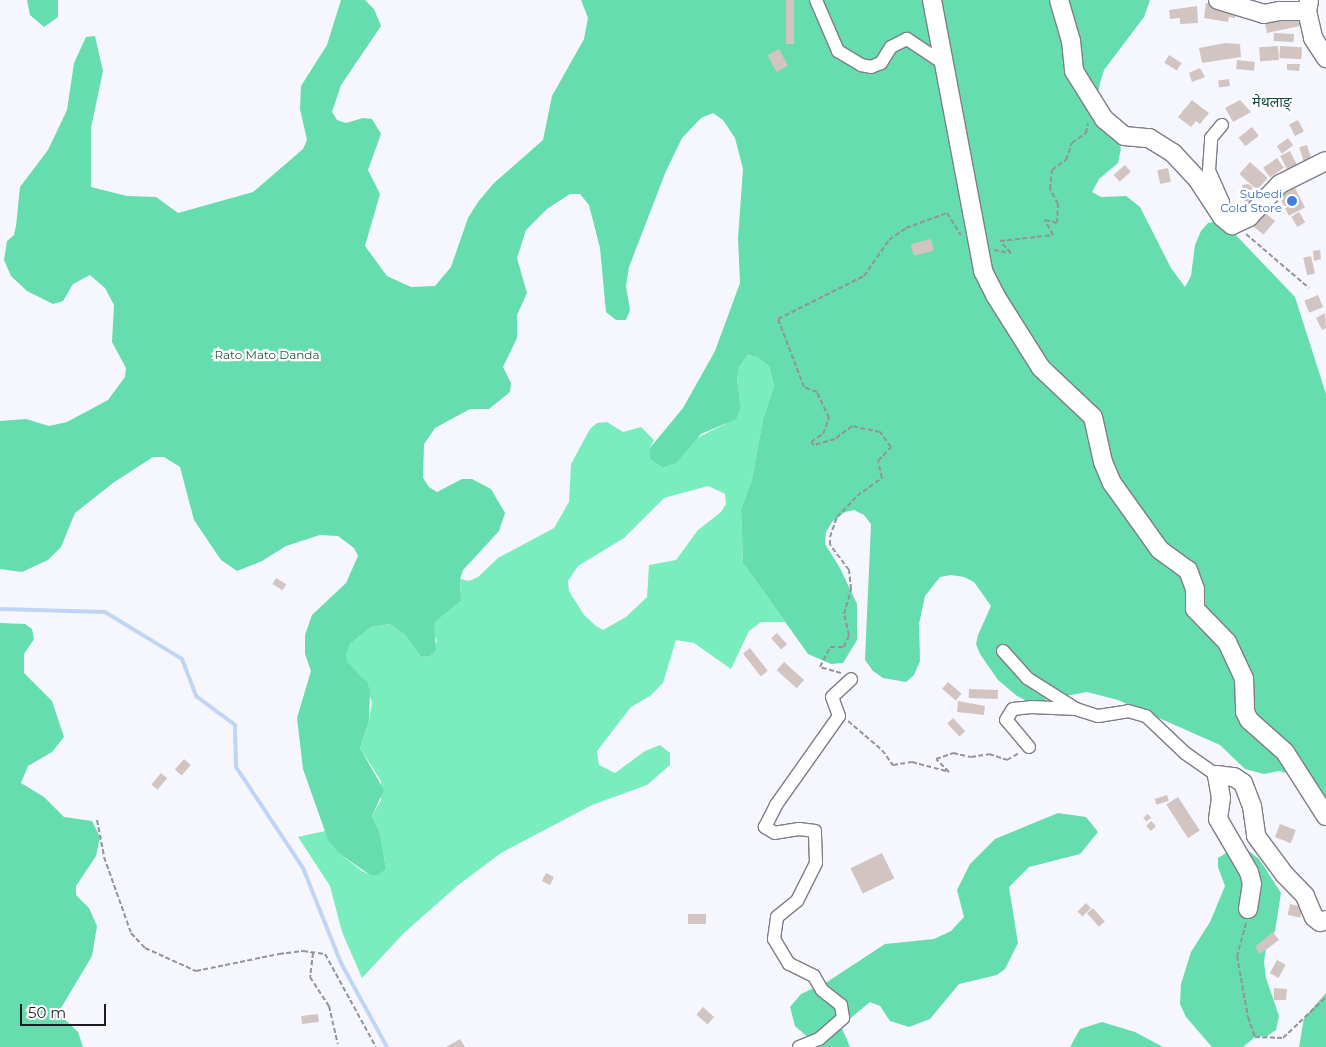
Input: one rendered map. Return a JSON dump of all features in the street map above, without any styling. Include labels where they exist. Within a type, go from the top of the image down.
[{"type":"street","points":[[816,0],[838,51],[861,65],[871,67],[881,63],[892,47],[907,39],[943,62]]},
{"type":"street","points":[[932,0],[972,245],[984,271],[1016,333],[1041,368],[1096,422],[1103,462],[1132,514],[1160,550],[1188,570],[1195,589],[1196,609],[1227,642],[1244,678],[1245,712],[1249,720],[1285,752],[1326,816]]},
{"type":"street","points":[[1059,0],[1071,41],[1074,71],[1104,119],[1124,136],[1150,138],[1173,153],[1198,180],[1227,221]]},
{"type":"street","points":[[1218,0],[1264,14],[1308,6],[1313,38],[1326,58]]},
{"type":"street","points":[[1326,51],[1326,58]]},
{"type":"street","points":[[1222,124],[1211,138],[1209,170],[1223,202],[1227,221]]},
{"type":"street","points":[[1227,221],[1249,217],[1280,184],[1326,161]]},
{"type":"street","points":[[1003,651],[1026,678],[1076,709]]},
{"type":"street","points":[[799,1047],[820,1039],[843,1018],[841,1005],[822,990],[814,976],[789,964],[774,939],[777,917],[798,901],[816,863],[814,831],[799,829],[775,833],[765,827],[776,805],[840,716],[832,697],[851,679]]},
{"type":"street","points":[[1029,747],[1006,720],[1013,709],[1032,706],[1076,709],[1098,716],[1128,712],[1146,716],[1185,753],[1217,775],[1234,777],[1242,783],[1252,806],[1256,836],[1284,875],[1306,896],[1314,917],[1320,922],[1326,920]]},
{"type":"street","points":[[1217,775],[1221,798],[1218,819],[1249,872],[1252,884],[1248,909]]},
{"type":"path","points":[[851,679],[830,668],[820,668],[830,647],[844,647],[848,635],[844,614],[851,589],[849,570],[830,545],[830,537],[837,517],[857,496],[882,478],[878,461],[891,448],[880,432],[852,426],[835,439],[814,446],[811,442],[823,434],[829,418],[816,392],[804,387],[778,319],[864,276],[889,240],[906,228],[946,213],[972,245],[1011,254],[1000,241],[1054,235],[1045,220],[1057,223],[1058,204],[1050,189],[1052,170],[1066,160],[1072,143],[1086,133],[1090,116]]},
{"type":"path","points":[[1227,221],[1309,288]]},
{"type":"path","points":[[840,716],[856,725],[882,750],[893,765],[912,762],[949,772],[936,760],[953,753],[971,757],[989,754],[1007,760],[1029,747]]},
{"type":"path","points":[[97,820],[104,858],[128,925],[145,948],[196,971],[279,954],[313,952],[324,954],[330,960],[376,1047]]},
{"type":"path","points":[[1248,909],[1237,956],[1244,1002],[1255,1038],[1283,1038],[1326,997]]},
{"type":"path","points":[[313,952],[310,977],[329,1006],[338,1044]]},
{"type":"green space","points":[[27,0],[58,0],[58,17],[44,27],[30,15]]},
{"type":"green space","name":"Rato Mato Danda","points":[[341,0],[365,0],[374,9],[381,26],[341,85],[332,112],[337,120],[346,123],[363,118],[372,119],[381,134],[368,170],[380,194],[365,246],[387,276],[411,287],[435,286],[451,267],[468,218],[478,202],[494,183],[543,140],[552,96],[584,39],[588,18],[581,0],[1150,0],[1144,17],[1104,70],[1100,83],[1097,100],[1099,111],[1121,148],[1118,163],[1099,179],[1092,192],[1101,197],[1126,196],[1140,207],[1171,268],[1185,287],[1191,276],[1195,245],[1201,231],[1208,223],[1217,221],[1232,231],[1295,297],[1326,394],[1326,802],[1310,779],[1279,771],[1264,774],[1245,769],[1220,745],[1118,700],[1087,692],[1044,700],[1027,701],[1017,696],[998,680],[980,654],[976,644],[978,635],[991,606],[974,582],[964,577],[951,575],[940,577],[925,596],[919,624],[920,661],[914,675],[906,682],[883,678],[873,671],[865,660],[871,524],[864,515],[854,510],[845,512],[832,522],[826,532],[825,544],[840,568],[857,604],[857,640],[843,663],[831,664],[808,654],[743,563],[741,509],[752,479],[763,419],[774,386],[769,366],[757,357],[748,355],[739,367],[737,379],[741,407],[736,419],[701,434],[676,463],[663,468],[650,459],[649,449],[683,408],[715,351],[740,283],[738,238],[743,169],[735,138],[723,120],[713,113],[701,118],[682,138],[666,171],[629,267],[626,286],[630,310],[626,320],[616,320],[606,312],[600,248],[589,205],[580,194],[570,194],[547,209],[526,230],[517,258],[527,293],[517,315],[517,338],[503,367],[511,383],[510,392],[489,409],[470,409],[435,428],[424,444],[423,478],[429,487],[437,492],[462,479],[472,479],[491,489],[505,513],[499,531],[463,570],[460,579],[461,601],[434,623],[436,650],[430,656],[421,657],[405,635],[390,624],[371,627],[350,644],[346,653],[347,662],[367,682],[370,691],[369,721],[360,748],[384,790],[372,816],[380,833],[386,869],[379,875],[370,875],[340,854],[328,840],[303,769],[297,718],[311,671],[305,654],[305,635],[312,615],[346,583],[358,556],[354,548],[338,536],[320,535],[286,546],[262,561],[237,571],[221,560],[194,520],[180,467],[164,457],[153,457],[113,483],[75,513],[61,547],[48,560],[22,572],[0,569],[0,421],[26,419],[49,426],[67,422],[108,400],[125,377],[126,368],[112,342],[114,305],[105,288],[90,275],[73,284],[63,301],[53,304],[27,291],[11,276],[4,260],[7,241],[14,235],[16,226],[20,187],[48,150],[67,110],[74,63],[86,37],[95,36],[103,71],[91,128],[91,187],[127,196],[156,197],[178,213],[253,192],[303,149],[307,140],[300,109],[301,86],[327,45]]},
{"type":"green space","points":[[748,355],[757,357],[769,366],[774,386],[763,419],[752,479],[741,509],[743,563],[785,622],[761,622],[749,631],[731,669],[694,643],[676,640],[663,683],[650,696],[631,707],[597,751],[599,765],[615,773],[645,751],[660,745],[670,753],[670,765],[647,785],[592,805],[501,853],[457,886],[404,933],[362,978],[342,932],[330,886],[298,837],[325,831],[340,854],[362,871],[370,875],[379,875],[386,869],[380,833],[372,816],[381,800],[381,781],[360,748],[369,721],[372,702],[361,676],[346,662],[345,653],[350,644],[371,627],[390,624],[405,635],[421,657],[430,656],[437,641],[433,632],[434,623],[461,601],[460,579],[469,581],[478,577],[498,558],[554,528],[569,502],[571,464],[590,429],[597,423],[607,422],[623,432],[641,427],[654,440],[649,449],[650,459],[663,468],[676,463],[693,440],[725,424],[741,407],[737,379],[739,367]],"holes":[[[708,486],[725,494],[726,504],[721,512],[698,530],[676,560],[649,565],[647,597],[626,617],[603,630],[584,615],[569,591],[568,581],[578,566],[624,538],[664,498]]]},
{"type":"green space","points":[[0,623],[25,624],[32,629],[34,639],[24,654],[24,673],[52,701],[64,737],[52,752],[28,766],[21,783],[44,797],[64,817],[92,821],[100,837],[96,856],[76,886],[76,895],[89,908],[97,926],[92,956],[58,1013],[78,1032],[83,1047],[0,1047]]},
{"type":"green space","points":[[1058,813],[1086,817],[1098,832],[1080,854],[1029,867],[1009,887],[1018,943],[1005,969],[997,975],[959,984],[930,1019],[909,1027],[890,1021],[880,1006],[870,1002],[841,1026],[850,1047],[819,1047],[795,1026],[790,1007],[801,994],[827,982],[885,944],[934,939],[951,931],[964,917],[957,890],[970,864],[995,839]]},
{"type":"green space","points":[[1234,848],[1245,848],[1259,859],[1281,893],[1275,931],[1266,949],[1264,962],[1266,978],[1279,1016],[1276,1030],[1267,1036],[1255,1037],[1243,1047],[1212,1047],[1186,1017],[1180,1004],[1181,984],[1191,952],[1210,922],[1225,886],[1218,867],[1218,858]]},
{"type":"green space","points":[[1326,993],[1326,1047],[1299,1047],[1304,1018]]},
{"type":"green space","points":[[1102,1022],[1135,1032],[1163,1047],[1070,1047],[1080,1029]]},
{"type":"building","points":[[786,0],[794,0],[794,44],[786,44]]},
{"type":"building","points":[[1206,3],[1232,7],[1236,11],[1235,18],[1229,17],[1228,22],[1204,18]]},
{"type":"building","points":[[1197,6],[1198,23],[1180,24],[1180,18],[1170,19],[1169,10]]},
{"type":"building","points":[[1298,15],[1305,25],[1267,33],[1265,24]]},
{"type":"building","points":[[1274,33],[1294,34],[1294,42],[1274,41]]},
{"type":"building","points":[[1225,43],[1240,44],[1241,57],[1202,63],[1199,48]]},
{"type":"building","points":[[1278,46],[1279,60],[1260,61],[1259,47]]},
{"type":"building","points":[[1280,46],[1302,47],[1301,59],[1279,58]]},
{"type":"building","points":[[779,49],[788,66],[776,72],[768,55]]},
{"type":"building","points":[[1169,55],[1182,63],[1177,71],[1164,63]]},
{"type":"building","points":[[1237,60],[1255,62],[1254,71],[1236,69]]},
{"type":"building","points":[[1287,64],[1300,64],[1299,71],[1287,70]]},
{"type":"building","points":[[1200,68],[1205,77],[1192,82],[1189,73]]},
{"type":"building","points":[[1229,79],[1230,86],[1219,87],[1218,81]]},
{"type":"building","points":[[1192,100],[1209,113],[1200,124],[1196,121],[1191,127],[1178,117]]},
{"type":"building","points":[[1240,100],[1251,112],[1233,122],[1225,108]]},
{"type":"building","points":[[1298,120],[1304,132],[1295,136],[1289,125]]},
{"type":"building","points":[[1252,127],[1259,136],[1245,146],[1239,137]]},
{"type":"building","points":[[1288,138],[1293,145],[1282,154],[1277,146]]},
{"type":"building","points":[[1307,145],[1311,158],[1303,161],[1299,147]]},
{"type":"building","points":[[1290,151],[1297,165],[1287,170],[1280,156]]},
{"type":"building","points":[[1277,158],[1284,168],[1270,178],[1263,168]]},
{"type":"building","points":[[1250,162],[1268,178],[1257,190],[1239,174]]},
{"type":"building","points":[[1125,165],[1131,172],[1120,182],[1114,175]]},
{"type":"building","points":[[1168,168],[1171,182],[1160,184],[1157,170]]},
{"type":"building","points":[[1248,184],[1252,187],[1254,202],[1245,203],[1242,185]]},
{"type":"building","points":[[1295,188],[1305,208],[1289,216],[1279,196]]},
{"type":"building","points":[[1262,210],[1275,221],[1263,235],[1250,224]]},
{"type":"building","points":[[1299,212],[1305,222],[1297,227],[1291,217]]},
{"type":"building","points":[[931,239],[934,251],[914,256],[911,244]]},
{"type":"building","points":[[1320,250],[1321,259],[1314,261],[1313,251]]},
{"type":"building","points":[[1311,256],[1315,274],[1307,275],[1303,258]]},
{"type":"building","points":[[1318,295],[1323,307],[1309,313],[1304,301]]},
{"type":"building","points":[[1325,313],[1326,328],[1322,330],[1316,318]]},
{"type":"building","points":[[276,578],[286,584],[283,590],[272,584]]},
{"type":"building","points":[[777,633],[787,644],[781,650],[771,638]]},
{"type":"building","points":[[750,648],[768,671],[761,676],[743,654]]},
{"type":"building","points":[[784,662],[804,680],[797,688],[777,670]]},
{"type":"building","points":[[948,682],[962,694],[956,701],[942,689]]},
{"type":"building","points":[[969,689],[998,690],[998,699],[969,698]]},
{"type":"building","points":[[958,701],[985,706],[984,715],[957,712]]},
{"type":"building","points":[[953,718],[965,731],[959,737],[947,723]]},
{"type":"building","points":[[184,759],[191,765],[182,775],[175,770]]},
{"type":"building","points":[[161,773],[167,778],[157,790],[151,784]]},
{"type":"building","points":[[1167,795],[1169,801],[1156,805],[1155,799]]},
{"type":"building","points":[[1178,797],[1200,831],[1188,838],[1166,805]]},
{"type":"building","points":[[1148,814],[1151,818],[1146,822],[1143,818]]},
{"type":"building","points":[[1151,821],[1156,826],[1151,831],[1146,826]]},
{"type":"building","points":[[1280,824],[1296,830],[1291,843],[1275,837]]},
{"type":"building","points":[[882,853],[894,878],[863,894],[851,868]]},
{"type":"building","points":[[546,873],[554,877],[550,885],[542,881]]},
{"type":"building","points":[[1086,903],[1091,908],[1082,916],[1078,911]]},
{"type":"building","points":[[1290,904],[1303,907],[1300,918],[1288,915]]},
{"type":"building","points":[[1093,908],[1105,922],[1099,927],[1087,913]]},
{"type":"building","points":[[688,914],[706,914],[706,924],[688,924]]},
{"type":"building","points":[[1273,932],[1279,940],[1260,954],[1255,947]]},
{"type":"building","points":[[1277,960],[1286,965],[1278,978],[1270,973]]},
{"type":"building","points":[[1274,988],[1287,989],[1286,1000],[1274,1000]]},
{"type":"building","points":[[703,1007],[714,1017],[707,1024],[696,1014]]},
{"type":"building","points":[[318,1014],[319,1022],[302,1024],[301,1016]]},
{"type":"building","points":[[460,1039],[465,1047],[446,1047]]},
{"type":"waterway","points":[[0,609],[105,612],[182,659],[196,696],[235,725],[236,767],[303,868],[341,963],[387,1047]]},
{"type":"place","name":"Subedi Cold Store","points":[[1292,201]]},
{"type":"district","name":"मेथलाङ्","points":[[1272,102]]}]
